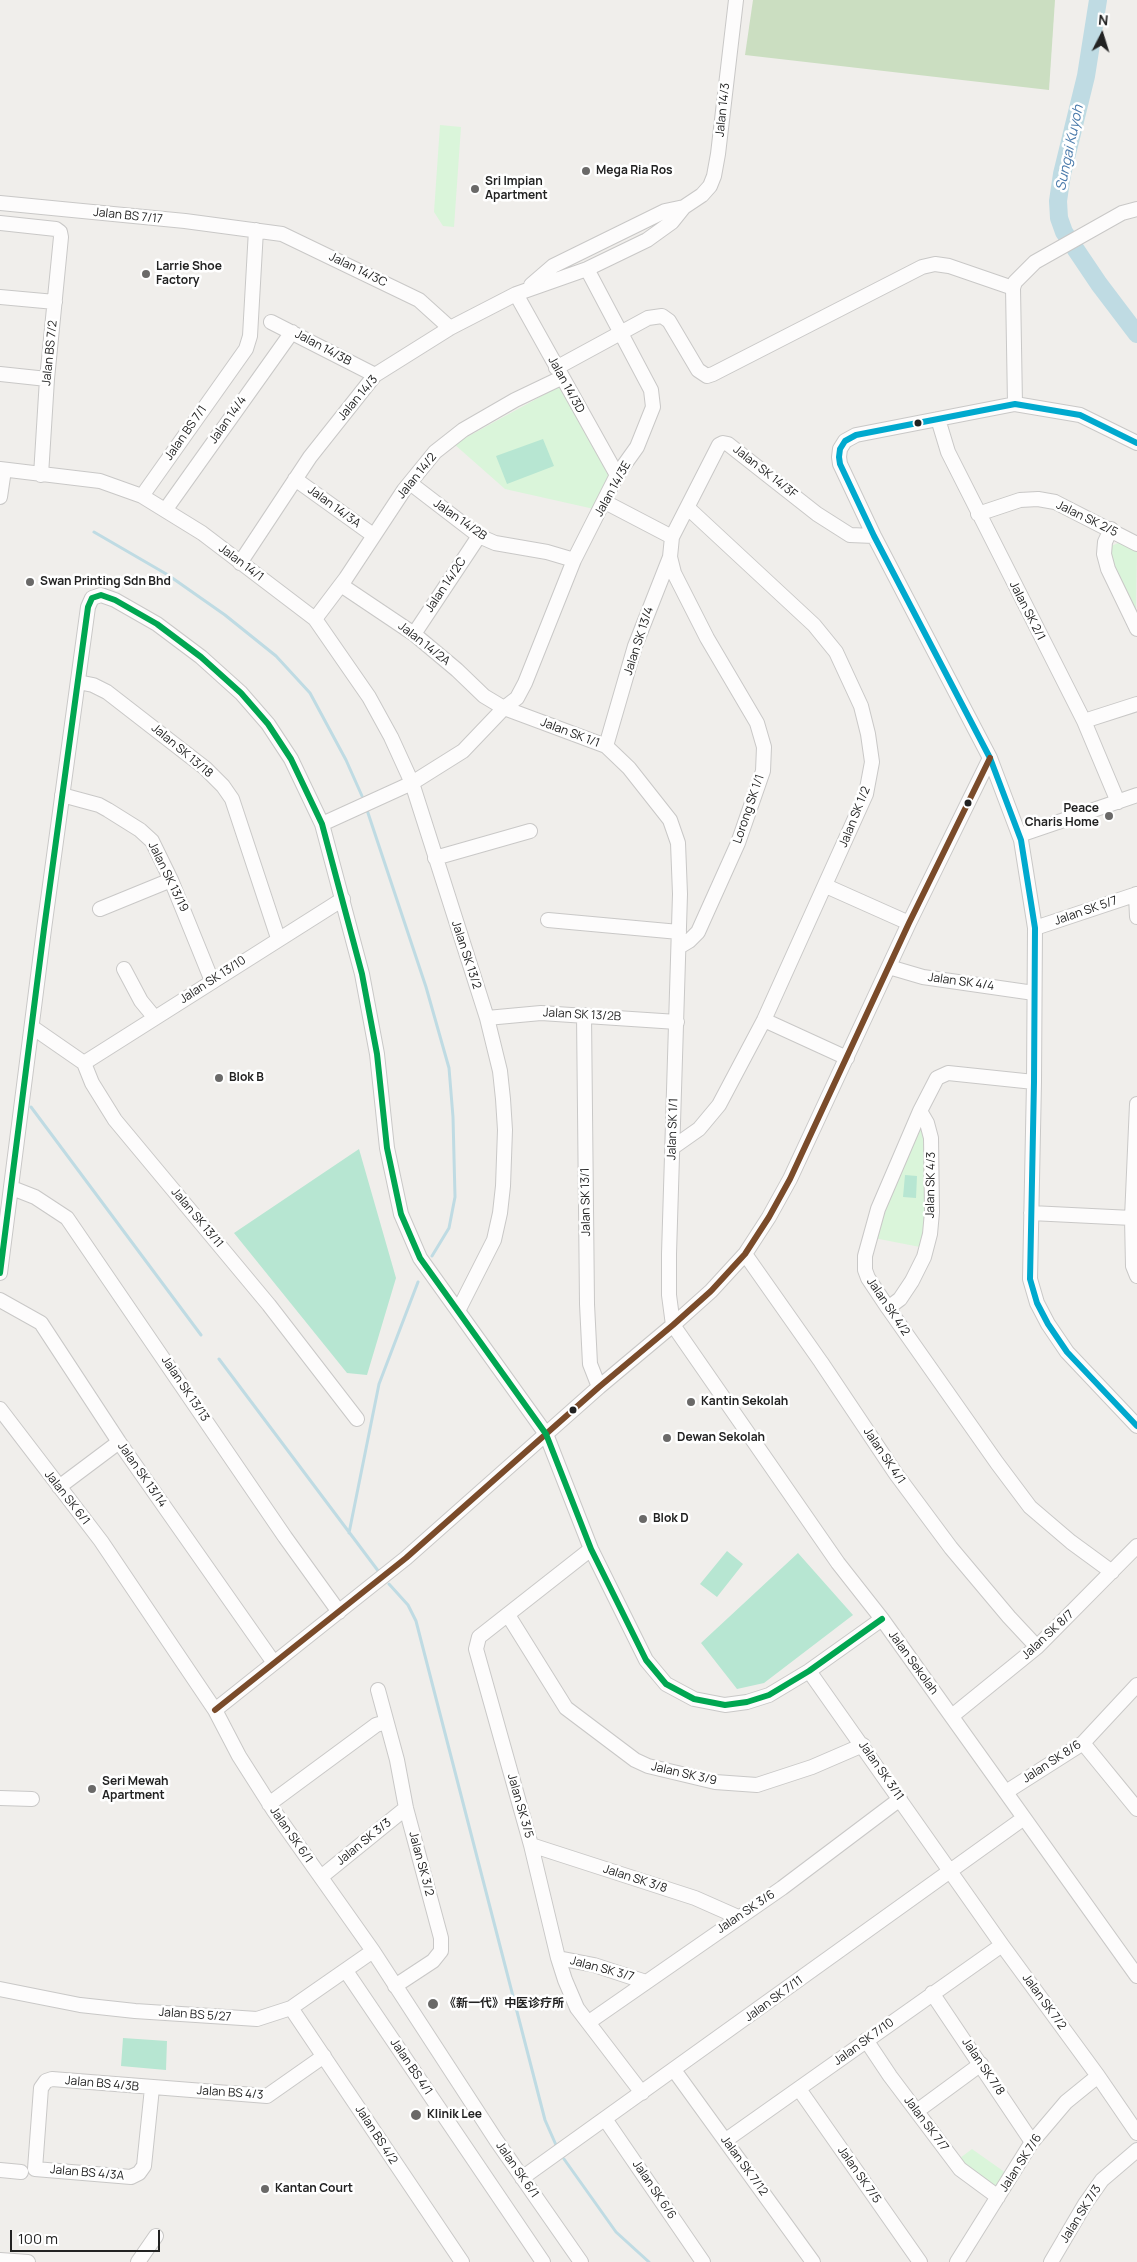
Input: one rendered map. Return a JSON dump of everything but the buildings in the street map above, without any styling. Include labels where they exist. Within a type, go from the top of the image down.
[{"type":"street","name":"Jalan 14/3","points":[[240,563],[295,479],[375,375],[450,328],[521,292],[587,269],[646,240],[672,222],[684,207],[702,195],[710,186],[714,176],[736,0]]},
{"type":"street","name":"Jalan BS 7/17","points":[[0,203],[256,230]]},
{"type":"street","name":"Jalan 14/3","points":[[521,292],[553,266],[665,211],[684,207]]},
{"type":"street","points":[[1015,404],[1013,288],[1019,278],[1035,262],[1122,213],[1137,210]]},
{"type":"street","name":"Jalan BS 7/2","points":[[0,223],[56,229],[60,232],[61,243],[47,379],[40,474]]},
{"type":"street","name":"Jalan 14/3C","points":[[256,230],[282,234],[419,300],[450,328]]},
{"type":"street","name":"Jalan BS 7/1","points":[[142,496],[246,348],[250,336],[256,230]]},
{"type":"street","points":[[558,279],[609,238]]},
{"type":"street","name":"Jalan 14/2","points":[[315,619],[341,585],[373,535],[410,483],[435,452],[463,430],[648,318],[662,316],[669,320],[698,370],[707,376],[762,350],[922,267],[936,264],[949,266],[1013,288]]},
{"type":"street","name":"Jalan 14/3E","points":[[504,708],[517,698],[525,683],[574,560],[617,475],[637,447],[651,416],[654,398],[587,269]]},
{"type":"street","name":"Jalan 14/3D","points":[[521,292],[559,373],[617,475]]},
{"type":"street","points":[[0,297],[55,302]]},
{"type":"street","name":"Jalan 14/3B","points":[[271,322],[375,375]]},
{"type":"street","name":"Jalan 14/4","points":[[166,509],[292,332]]},
{"type":"street","points":[[0,374],[47,379]]},
{"type":"street","points":[[1134,1418],[1067,1352],[1048,1324],[1037,1303],[1030,1279],[1035,928],[1020,835],[990,758],[874,536],[840,464],[840,449],[845,441],[856,435],[1015,404],[1080,415],[1137,443]]},
{"type":"street","name":"Jalan SK 2/1","points":[[938,419],[948,452],[1084,721],[1118,802]]},
{"type":"street","name":"Jalan SK 14/3F","points":[[672,537],[719,445],[726,443],[818,514],[850,535],[874,536]]},
{"type":"street","points":[[0,497],[2,470],[100,481],[142,496]]},
{"type":"street","name":"Jalan 14/3A","points":[[295,479],[373,535]]},
{"type":"street","name":"Jalan 14/2B","points":[[410,483],[479,536],[495,543],[547,552],[574,560]]},
{"type":"street","name":"Jalan 14/1","points":[[142,496],[166,509],[202,534],[315,619]]},
{"type":"street","name":"Jalan SK 2/5","points":[[978,514],[1020,500],[1038,499],[1055,502],[1137,544]]},
{"type":"street","points":[[605,502],[672,537]]},
{"type":"street","name":"Jalan SK 1/2","points":[[672,1148],[699,1129],[718,1105],[764,1020],[866,794],[872,762],[861,706],[836,652],[814,624],[688,508]]},
{"type":"street","points":[[1111,529],[1105,542],[1104,554],[1108,568],[1135,622]]},
{"type":"street","name":"Jalan 14/2C","points":[[414,634],[479,536]]},
{"type":"street","name":"Jalan SK 13/4","points":[[606,746],[636,646],[670,558],[672,537]]},
{"type":"street","name":"Lorong SK 1/1","points":[[670,558],[674,573],[707,638],[757,724],[764,748],[763,771],[738,843],[698,932],[689,941],[679,946]]},
{"type":"street","name":"Jalan 14/2A","points":[[341,585],[414,634],[457,670],[484,696],[504,708]]},
{"type":"street","points":[[0,1273],[88,607],[95,596],[107,597],[157,624],[201,657],[241,693],[268,724],[291,759],[322,824],[362,974],[377,1054],[387,1148],[401,1214],[420,1258],[546,1434],[591,1549],[646,1660],[666,1684],[694,1699],[725,1704],[747,1702],[769,1695],[809,1671],[882,1619]]},
{"type":"street","name":"Jalan SK 13/2","points":[[315,619],[369,697],[391,737],[412,783],[487,1018],[500,1071],[505,1130],[503,1186],[494,1240],[458,1311]]},
{"type":"street","name":"Jalan SK 13/18","points":[[78,682],[93,685],[107,692],[198,762],[223,786],[232,799],[278,938]]},
{"type":"street","points":[[1084,721],[1137,704]]},
{"type":"street","points":[[322,824],[412,783],[463,751],[504,708]]},
{"type":"street","name":"Jalan SK 1/1","points":[[504,708],[606,746],[629,768],[649,792],[670,820],[676,832],[680,863],[669,1295],[673,1325]]},
{"type":"street","points":[[215,1710],[406,1558],[710,1292],[745,1254],[769,1217],[790,1179],[908,923],[990,758]]},
{"type":"street","name":"Jalan SK 13/19","points":[[62,795],[99,805],[147,835],[171,880],[212,981]]},
{"type":"street","points":[[1020,835],[1137,795]]},
{"type":"street","points":[[435,858],[530,832]]},
{"type":"street","points":[[100,910],[171,880]]},
{"type":"street","points":[[826,886],[908,923]]},
{"type":"street","points":[[1136,894],[1137,916]]},
{"type":"street","name":"Jalan SK 5/7","points":[[1035,928],[1136,894]]},
{"type":"street","name":"Jalan SK 13/10","points":[[84,1063],[278,938],[343,899]]},
{"type":"street","points":[[548,920],[679,932]]},
{"type":"street","name":"Jalan SK 4/4","points":[[889,967],[924,977],[1034,993]]},
{"type":"street","points":[[124,969],[141,1001],[155,1018]]},
{"type":"street","name":"Jalan SK 13/2B","points":[[487,1018],[541,1012],[677,1022]]},
{"type":"street","name":"Jalan SK 13/1","points":[[584,1015],[587,1304],[590,1364],[600,1387]]},
{"type":"street","points":[[764,1020],[847,1058]]},
{"type":"street","points":[[32,1027],[84,1063]]},
{"type":"street","name":"Jalan SK 13/11","points":[[84,1063],[92,1083],[116,1120],[269,1305],[357,1419]]},
{"type":"street","name":"Jalan SK 4/2","points":[[1034,1082],[948,1072],[937,1078],[920,1111],[878,1209],[865,1256],[868,1278],[997,1463],[1030,1506],[1071,1542],[1112,1572]]},
{"type":"street","points":[[1136,1268],[1132,1218],[1137,1104]]},
{"type":"street","name":"Jalan SK 4/3","points":[[888,1308],[900,1299],[912,1281],[924,1257],[930,1234],[932,1212],[931,1138],[927,1123],[920,1111]]},
{"type":"street","name":"Jalan SK 13/13","points":[[12,1188],[35,1196],[67,1218],[339,1612]]},
{"type":"street","points":[[1031,1213],[1132,1218]]},
{"type":"street","name":"Jalan SK 4/1","points":[[745,1254],[821,1362],[896,1474],[950,1548],[1008,1617],[1037,1647]]},
{"type":"street","name":"Jalan SK 13/14","points":[[0,1300],[41,1323],[119,1442],[274,1663]]},
{"type":"street","name":"Jalan Sekolah","points":[[673,1325],[838,1563],[882,1619],[1137,1976]]},
{"type":"street","name":"Jalan SK 6/1","points":[[0,1409],[102,1541],[215,1710],[239,1756],[269,1804],[373,1951],[522,2178],[581,2262]]},
{"type":"street","points":[[59,1487],[119,1442]]},
{"type":"street","name":"Jalan SK 8/7","points":[[952,1716],[1037,1647],[1137,1546]]},
{"type":"street","name":"Jalan SK 3/5","points":[[591,1549],[479,1637],[476,1650],[531,1845],[558,1958],[577,2008],[590,2022],[642,2093]]},
{"type":"street","name":"Jalan SK 3/9","points":[[508,1615],[566,1708],[635,1760],[648,1766],[715,1782],[757,1785],[812,1767],[863,1745]]},
{"type":"street","name":"Jalan SK 3/11","points":[[809,1671],[863,1745],[950,1872]]},
{"type":"street","name":"Jalan SK 8/6","points":[[1006,1792],[1083,1743],[1137,1685]]},
{"type":"street","name":"Jalan SK 3/2","points":[[378,1690],[406,1808],[441,1938],[441,1951],[433,1961],[395,1986]]},
{"type":"street","points":[[269,1804],[376,1725],[386,1722]]},
{"type":"street","points":[[1083,1743],[1137,1808]]},
{"type":"street","points":[[0,1798],[32,1799]]},
{"type":"street","name":"Jalan SK 3/6","points":[[590,2022],[782,1888],[900,1799]]},
{"type":"street","name":"Jalan SK 3/3","points":[[321,1877],[406,1808]]},
{"type":"street","name":"Jalan SK 7/11","points":[[522,2178],[1024,1818]]},
{"type":"street","name":"Jalan SK 3/8","points":[[531,1845],[695,1898],[738,1917]]},
{"type":"street","name":"Jalan SK 7/2","points":[[950,1872],[1137,2133]]},
{"type":"street","name":"Jalan SK 7/10","points":[[726,2140],[1002,1944]]},
{"type":"street","name":"Jalan BS 5/27","points":[[0,1989],[80,2005],[135,2011],[235,2018],[268,2017],[291,2008],[373,1951]]},
{"type":"street","name":"Jalan SK 3/7","points":[[558,1958],[594,1965],[646,1982]]},
{"type":"street","name":"Jalan BS 4/1","points":[[346,1971],[543,2262]]},
{"type":"street","name":"Jalan SK 7/8","points":[[932,1993],[1032,2142]]},
{"type":"street","name":"Jalan BS 4/2","points":[[291,2008],[462,2262]]},
{"type":"street","name":"Jalan SK 7/7","points":[[866,2040],[960,2169],[998,2197]]},
{"type":"street","name":"Jalan BS 4/3","points":[[152,2088],[267,2096],[324,2056]]},
{"type":"street","points":[[916,2111],[981,2064]]},
{"type":"street","name":"Jalan SK 7/12","points":[[674,2070],[813,2262]]},
{"type":"street","name":"Jalan SK 7/6","points":[[957,2262],[1032,2142],[1066,2102],[1098,2076]]},
{"type":"street","name":"Jalan BS 4/3B","points":[[28,2170],[42,2084],[52,2079],[152,2088]]},
{"type":"street","name":"Jalan BS 4/3A","points":[[0,2170],[131,2177],[139,2173],[144,2166],[152,2088]]},
{"type":"street","name":"Jalan SK 7/5","points":[[798,2089],[920,2262]]},
{"type":"street","name":"Jalan SK 6/6","points":[[605,2119],[703,2262]]},
{"type":"street","name":"Jalan SK 7/3","points":[[1052,2262],[1085,2204],[1102,2180],[1137,2150]]},
{"type":"street","points":[[138,2262],[156,2236]]},
{"type":"street","points":[[0,2260],[28,2262]]},
{"type":"green space","points":[[753,0],[1055,0],[1049,90],[745,55]]},
{"type":"green space","points":[[440,125],[461,127],[454,227],[443,226],[434,212]]},
{"type":"green space","points":[[560,386],[611,480],[594,509],[505,489],[454,444]]},
{"type":"green space","points":[[543,439],[554,466],[507,484],[496,456]]},
{"type":"green space","points":[[1125,540],[1137,547],[1136,613],[1108,556],[1109,547]]},
{"type":"green space","points":[[923,1125],[926,1131],[926,1213],[920,1247],[874,1238],[884,1207],[918,1128]]},
{"type":"green space","points":[[359,1149],[396,1278],[367,1375],[347,1373],[234,1233]]},
{"type":"green space","points":[[905,1175],[917,1176],[916,1198],[903,1197]]},
{"type":"green space","points":[[727,1551],[743,1564],[717,1597],[700,1584]]},
{"type":"green space","points":[[798,1553],[853,1615],[764,1683],[737,1689],[701,1643]]},
{"type":"green space","points":[[123,2038],[167,2041],[166,2070],[121,2066]]},
{"type":"green space","points":[[972,2149],[1006,2173],[997,2189],[965,2165],[960,2158]]},
{"type":"waterway","name":"Sungai Kuyoh","points":[[1098,0],[1086,76],[1062,174],[1058,201],[1059,218],[1064,232],[1099,284],[1137,334]]},
{"type":"waterway","points":[[94,532],[168,575],[225,615],[276,656],[310,693],[346,760],[362,796]]},
{"type":"waterway","points":[[367,810],[426,987],[449,1068],[453,1117],[455,1197],[449,1228],[432,1256]]},
{"type":"waterway","points":[[31,1107],[201,1335]]},
{"type":"waterway","points":[[349,1533],[379,1384],[418,1282]]},
{"type":"waterway","points":[[219,1359],[379,1572]]},
{"type":"waterway","points":[[389,1584],[408,1605],[416,1621],[545,2120],[556,2145]]},
{"type":"waterway","points":[[564,2159],[616,2232],[649,2262]]},
{"type":"transit line","points":[[1137,443],[1080,415],[1015,404],[856,435],[845,441],[840,449],[839,457],[840,464],[874,536],[990,758],[1021,840],[1035,928],[1030,1279],[1037,1303],[1048,1324],[1067,1352],[1137,1426]]},
{"type":"transit line","points":[[0,1273],[88,607],[92,598],[101,595],[115,600],[157,624],[201,657],[241,693],[268,724],[291,759],[322,824],[362,974],[377,1054],[387,1148],[401,1214],[420,1258],[546,1434],[591,1549],[646,1660],[666,1684],[694,1699],[725,1705],[747,1702],[769,1695],[809,1671],[882,1619]]},
{"type":"transit line","points":[[215,1710],[406,1558],[599,1387],[711,1291],[745,1254],[769,1217],[790,1179],[909,923],[990,758]]},
{"type":"place","name":"Mega Ria Ros","points":[[586,171]]},
{"type":"place","name":"Sri Impian Apartment","points":[[475,189]]},
{"type":"place","name":"Larrie Shoe Factory","points":[[146,274]]},
{"type":"place","name":"Swan Printing Sdn Bhd","points":[[30,582]]},
{"type":"place","name":"Peace Charis Home","points":[[1109,816]]},
{"type":"place","name":"Blok B","points":[[219,1078]]},
{"type":"place","name":"Kantin Sekolah","points":[[691,1402]]},
{"type":"place","name":"Dewan Sekolah","points":[[667,1438]]},
{"type":"place","name":"Blok D","points":[[643,1519]]},
{"type":"place","name":"Seri Mewah Apartment","points":[[92,1789]]},
{"type":"place","name":"《新一代》中医诊疗所","points":[[433,2004]]},
{"type":"place","name":"Klinik Lee","points":[[416,2115]]},
{"type":"place","name":"Kantan Court","points":[[265,2189]]}]
